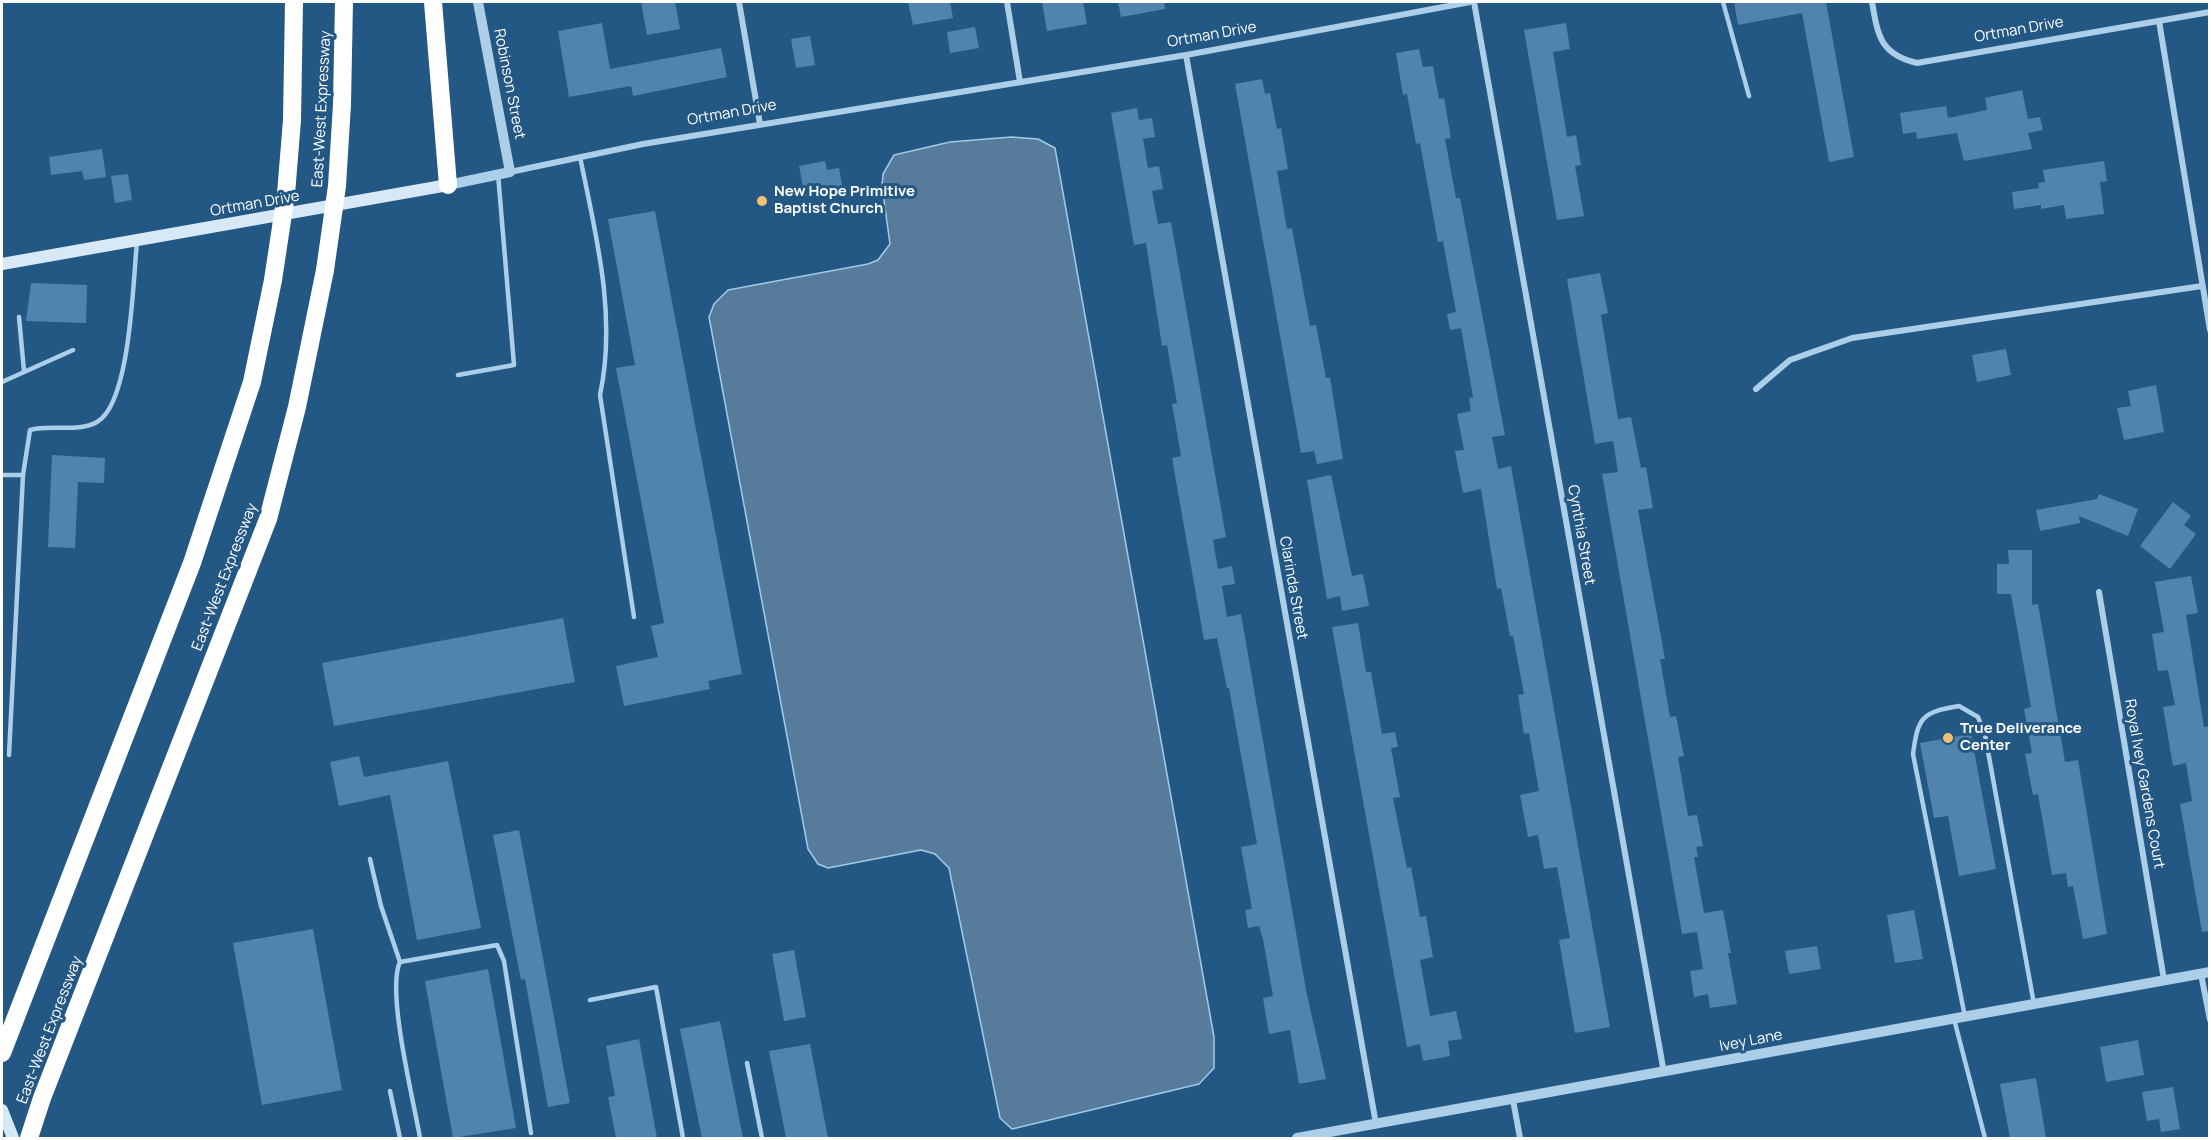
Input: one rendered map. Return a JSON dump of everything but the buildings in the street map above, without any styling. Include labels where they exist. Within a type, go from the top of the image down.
[{"type":"highway","name":"East-West Expressway","points":[[2,1053],[16,1011],[192,563],[252,382],[273,280],[286,194],[292,120],[294,2]]},
{"type":"highway","name":"East-West Expressway","points":[[29,1138],[42,1098],[268,519],[297,407],[338,186],[344,2]]},
{"type":"highway","points":[[433,2],[448,185]]},
{"type":"main road","name":"Ortman Drive","points":[[2,264],[448,185]]},
{"type":"main road","points":[[2,1110],[13,1138]]},
{"type":"street","name":"Robinson Street","points":[[478,2],[510,172]]},
{"type":"street","points":[[739,2],[760,124]]},
{"type":"street","points":[[1007,2],[1020,82]]},
{"type":"street","name":"Ortman Drive","points":[[448,185],[580,157],[760,124],[1186,55],[1472,2]]},
{"type":"street","name":"Cynthia Street","points":[[1472,2],[1664,1073]]},
{"type":"street","name":"Ortman Drive","points":[[1872,2],[1876,28],[1884,45],[1899,58],[1917,63],[2210,12]]},
{"type":"street","points":[[2159,21],[2210,330]]},
{"type":"street","name":"Clarinda Street","points":[[1186,55],[1377,1125]]},
{"type":"street","points":[[1756,389],[1790,360],[1852,338],[2202,286]]},
{"type":"street","name":"Royal Ivey Gardens Court","points":[[2099,592],[2164,980]]},
{"type":"street","points":[[2205,973],[2210,1020]]},
{"type":"street","name":"Ivey Lane","points":[[1297,1138],[2205,973]]},
{"type":"street","points":[[1513,1100],[1520,1138]]},
{"type":"lane","points":[[1722,2],[1749,96]]},
{"type":"lane","points":[[580,157],[598,245],[606,311],[608,361],[600,395],[634,617]]},
{"type":"lane","points":[[458,375],[514,365],[498,174]]},
{"type":"lane","points":[[9,755],[23,475],[30,430],[43,427],[84,427],[96,423],[104,417],[113,402],[127,347],[138,239]]},
{"type":"lane","points":[[19,317],[24,370]]},
{"type":"lane","points":[[2,382],[24,370],[73,350]]},
{"type":"lane","points":[[2,475],[23,475]]},
{"type":"lane","points":[[1985,1138],[1959,1018],[1913,754],[1917,726],[1934,711],[1959,706],[1978,717],[1985,735],[2034,1004]]},
{"type":"lane","points":[[370,859],[381,906],[400,962],[396,970],[397,1002],[420,1138]]},
{"type":"lane","points":[[400,962],[497,945],[504,962],[531,1133]]},
{"type":"lane","points":[[590,1000],[656,987],[683,1138]]},
{"type":"lane","points":[[747,1064],[762,1138]]},
{"type":"lane","points":[[390,1091],[400,1138]]},
{"type":"water","points":[[1011,137],[1038,139],[1055,148],[1214,1037],[1214,1068],[1199,1084],[1012,1129],[1000,1118],[949,868],[935,854],[921,850],[828,868],[818,864],[808,849],[709,317],[714,304],[728,290],[868,264],[878,260],[890,244],[882,186],[883,174],[894,155],[950,142]]},
{"type":"place","name":"New Hope Primitive Baptist Church","points":[[762,201]]},
{"type":"place","name":"True Deliverance Center","points":[[1948,738]]}]
